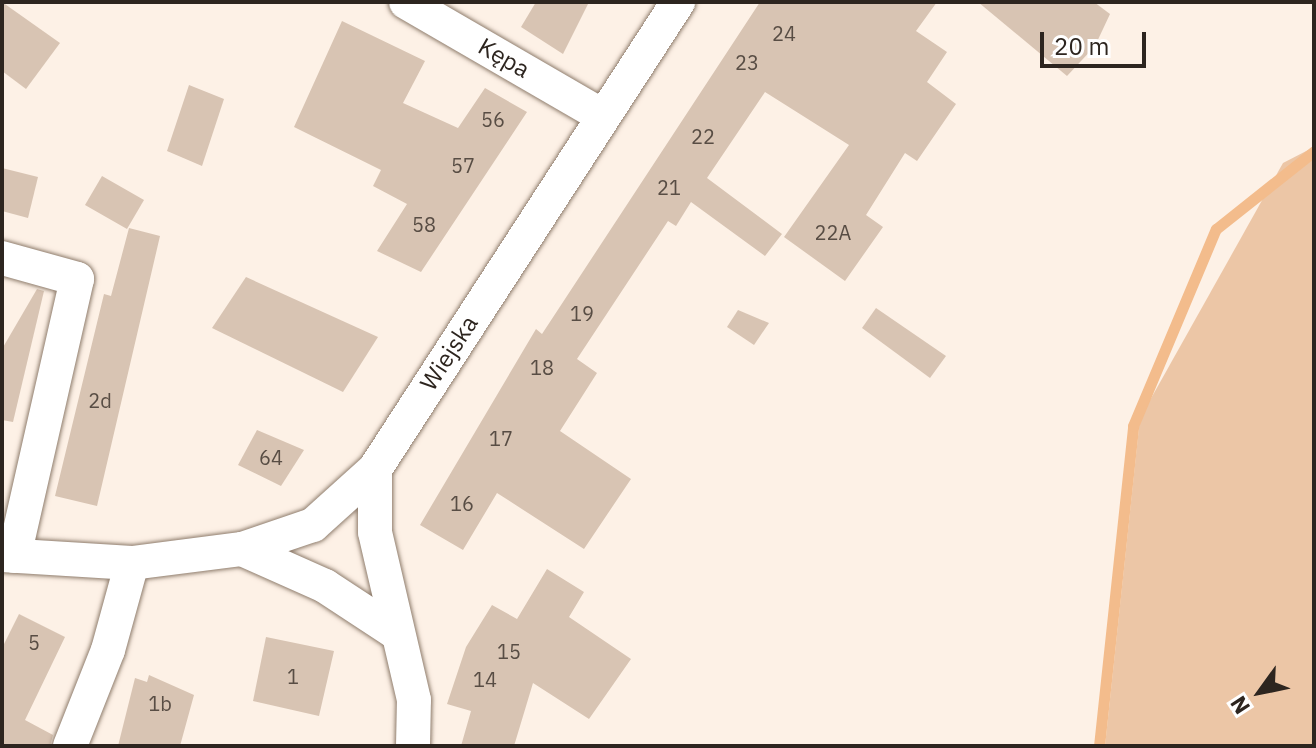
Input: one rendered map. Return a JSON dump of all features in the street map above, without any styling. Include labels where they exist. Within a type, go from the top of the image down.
[{"type":"street","name":"Kępa","points":[[406,2],[601,115]]},
{"type":"street","name":"Wiejska","points":[[8,556],[132,563],[242,549],[313,525],[375,469],[601,115],[678,2]]},
{"type":"street","points":[[2,258],[77,279],[8,556]]},
{"type":"street","points":[[375,469],[375,532],[414,700],[413,746]]},
{"type":"street","points":[[242,549],[325,586],[398,634]]},
{"type":"street","points":[[70,746],[108,650],[132,563]]},
{"type":"shaded area","points":[[1314,147],[1314,746],[1105,746],[1140,418],[1283,163]]},
{"type":"building","points":[[2,2],[60,43],[26,89],[2,71]]},
{"type":"building","points":[[536,2],[589,2],[563,54],[521,27]]},
{"type":"building","points":[[760,2],[937,2],[916,31],[947,52],[927,82],[956,104],[917,161],[905,153],[866,215],[883,227],[845,281],[784,237],[849,145],[765,92],[707,178],[782,234],[765,256],[691,202],[676,226],[668,221],[577,359],[597,373],[560,431],[631,479],[584,549],[497,493],[463,550],[420,525],[536,329],[542,334]]},
{"type":"building","points":[[978,2],[1094,2],[1110,14],[1095,46],[1067,76]]},
{"type":"building","points":[[342,21],[425,61],[403,103],[458,128],[485,88],[527,112],[421,272],[377,251],[407,204],[373,186],[381,170],[294,127]]},
{"type":"building","points":[[189,85],[224,99],[202,166],[167,151]]},
{"type":"building","points":[[2,168],[38,177],[28,218],[2,211]]},
{"type":"building","points":[[102,176],[144,200],[127,229],[85,205]]},
{"type":"building","points":[[129,228],[160,236],[97,506],[55,496],[104,294],[111,296]]},
{"type":"building","points":[[246,277],[378,337],[343,392],[212,328]]},
{"type":"building","points":[[37,289],[44,291],[13,422],[2,420],[2,349]]},
{"type":"building","points":[[876,308],[946,356],[930,378],[862,328]]},
{"type":"building","points":[[738,310],[769,323],[754,345],[727,327]]},
{"type":"building","points":[[257,430],[304,450],[281,486],[238,465]]},
{"type":"building","points":[[547,569],[584,592],[569,617],[631,659],[589,719],[533,683],[514,746],[461,746],[471,711],[447,704],[466,647],[492,605],[517,619]]},
{"type":"building","points":[[19,614],[65,637],[25,720],[53,735],[50,746],[2,746],[2,648]]},
{"type":"building","points":[[266,637],[334,651],[319,716],[253,701]]},
{"type":"building","points":[[149,675],[194,695],[180,746],[118,746],[135,678],[147,682]]},
{"type":"waterway","points":[[1099,746],[1133,426],[1216,229],[1314,151]]}]
